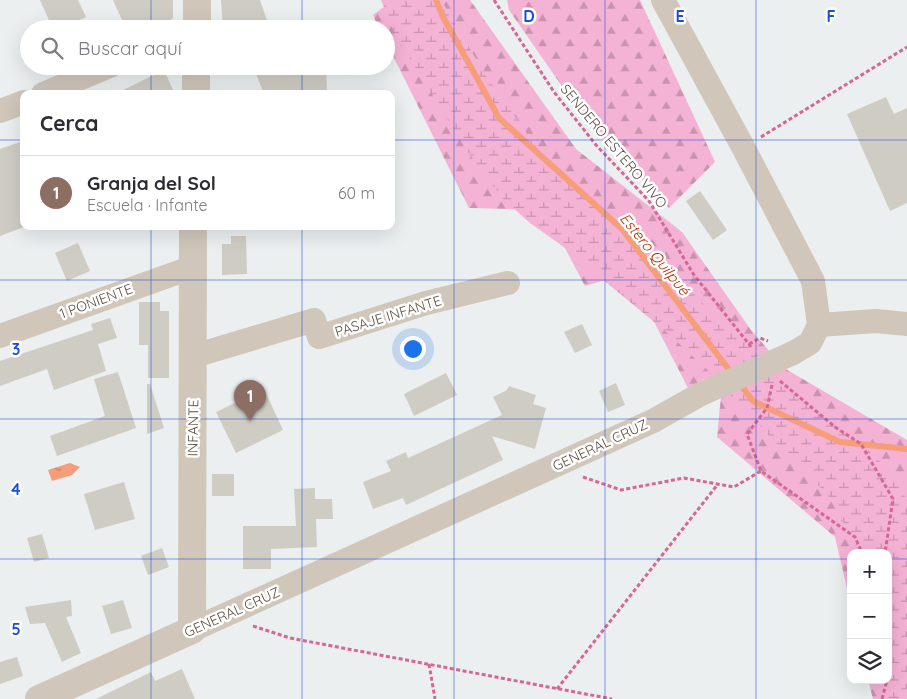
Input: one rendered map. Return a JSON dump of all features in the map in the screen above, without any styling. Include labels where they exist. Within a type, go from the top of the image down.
[{"type":"street","points":[[197,0],[197,20]]},
{"type":"street","points":[[663,0],[813,281],[819,325],[876,321],[907,324]]},
{"type":"street","points":[[53,90],[88,75]]},
{"type":"street","points":[[196,75],[196,90]]},
{"type":"street","points":[[0,111],[20,104]]},
{"type":"street","name":"INFANTE","points":[[192,630],[193,230]]},
{"type":"street","name":"1 PONIENTE","points":[[0,336],[180,270],[193,267]]},
{"type":"street","name":"PASAJE INFANTE","points":[[194,356],[314,320],[319,337],[426,303],[508,283]]},
{"type":"street","name":"GENERAL CRUZ","points":[[39,699],[653,421],[701,394],[793,353],[810,343],[819,325]]},
{"type":"path","name":"SENDERO ESTERO VIVO","points":[[494,0],[554,92],[596,145],[648,201],[694,275],[755,352]]},
{"type":"path","points":[[743,147],[907,47]]},
{"type":"path","points":[[774,375],[835,427],[861,444],[893,499],[886,549]]},
{"type":"path","points":[[772,383],[767,408],[747,434],[761,471],[855,537],[860,549]]},
{"type":"path","points":[[559,464],[572,473],[621,490],[684,478],[734,487],[761,471]]},
{"type":"path","points":[[557,689],[718,484]]},
{"type":"path","points":[[235,610],[243,623],[290,638],[612,699]]},
{"type":"path","points":[[429,664],[435,699]]},
{"type":"path","points":[[882,699],[886,684]]},
{"type":"green space","points":[[381,0],[441,0],[485,74],[541,153],[614,217],[753,350],[780,381],[808,407],[868,450],[893,474],[907,500],[907,699],[886,699],[888,684],[892,684],[892,549],[859,549],[827,494],[773,440],[723,385],[671,336],[561,245],[530,223],[503,199],[467,151],[397,38],[395,20],[389,20]]},
{"type":"green space","points":[[393,0],[470,0],[576,149],[682,232],[751,330],[784,368],[907,440],[907,699],[873,699],[869,684],[892,684],[892,549],[847,549],[847,588],[835,537],[717,437],[721,396],[704,379],[688,388],[629,273],[585,286],[545,210],[469,208],[395,60],[395,20],[375,20],[373,15]]},
{"type":"green space","points":[[507,0],[640,0],[715,162],[669,208],[589,125],[509,10]]},
{"type":"water","points":[[70,463],[80,467],[72,475],[52,481],[48,470]]},
{"type":"building","points":[[40,0],[78,0],[86,17],[79,20],[49,20]]},
{"type":"building","points":[[113,0],[173,0],[173,18],[170,20],[122,20]]},
{"type":"building","points":[[221,0],[260,0],[267,20],[222,20]]},
{"type":"building","points":[[154,75],[166,75],[173,90],[123,90]]},
{"type":"building","points":[[257,75],[326,75],[327,90],[262,90]]},
{"type":"building","points":[[886,97],[894,114],[907,108],[907,203],[890,211],[847,114]]},
{"type":"building","points":[[20,142],[20,228],[0,236],[0,149]]},
{"type":"building","points":[[700,191],[727,230],[713,240],[686,201]]},
{"type":"building","points":[[231,236],[246,236],[247,274],[222,275],[222,244],[231,244]]},
{"type":"building","points":[[78,243],[90,271],[67,281],[55,253]]},
{"type":"building","points":[[139,302],[160,302],[160,311],[169,311],[169,378],[148,378],[148,345],[139,345]]},
{"type":"building","points":[[110,318],[117,338],[98,344],[106,371],[54,390],[47,369],[0,386],[0,361],[93,330],[91,324]]},
{"type":"building","points":[[582,324],[592,345],[575,353],[564,332]]},
{"type":"building","points":[[118,372],[136,428],[57,456],[50,436],[105,416],[94,379]]},
{"type":"building","points":[[446,373],[457,395],[414,416],[404,394]]},
{"type":"building","points":[[616,383],[625,405],[608,412],[599,391]]},
{"type":"building","points":[[147,384],[150,384],[164,428],[147,434]]},
{"type":"building","points":[[509,386],[536,395],[533,404],[546,408],[535,449],[492,436],[503,460],[406,505],[403,498],[373,509],[363,482],[391,471],[386,461],[406,452],[408,458],[502,415],[493,397],[507,390]]},
{"type":"building","points":[[264,389],[283,430],[236,453],[216,412]]},
{"type":"building","points":[[212,474],[234,474],[234,496],[212,496]]},
{"type":"building","points":[[124,482],[135,519],[95,530],[84,494]]},
{"type":"building","points":[[315,488],[315,499],[332,499],[333,519],[316,519],[317,547],[271,549],[271,569],[243,569],[243,526],[296,526],[294,489]]},
{"type":"building","points":[[42,534],[49,558],[34,562],[27,538]]},
{"type":"building","points":[[162,548],[169,567],[148,575],[141,556]]},
{"type":"building","points":[[71,600],[72,616],[66,617],[81,653],[62,662],[45,623],[30,624],[25,607]]},
{"type":"building","points":[[123,600],[132,628],[111,634],[102,606]]},
{"type":"building","points":[[17,657],[23,676],[0,684],[0,662]]},
{"type":"building","points":[[182,669],[195,699],[96,699],[151,672],[155,681]]},
{"type":"waterway","name":"Estero Quilpué","points":[[436,0],[442,15],[499,118],[622,229],[733,375]]},
{"type":"waterway","name":"Estero Quilpué","points":[[739,383],[753,401],[840,442],[907,449]]},
{"type":"place","name":"Granja del Sol","points":[[250,421]]}]
